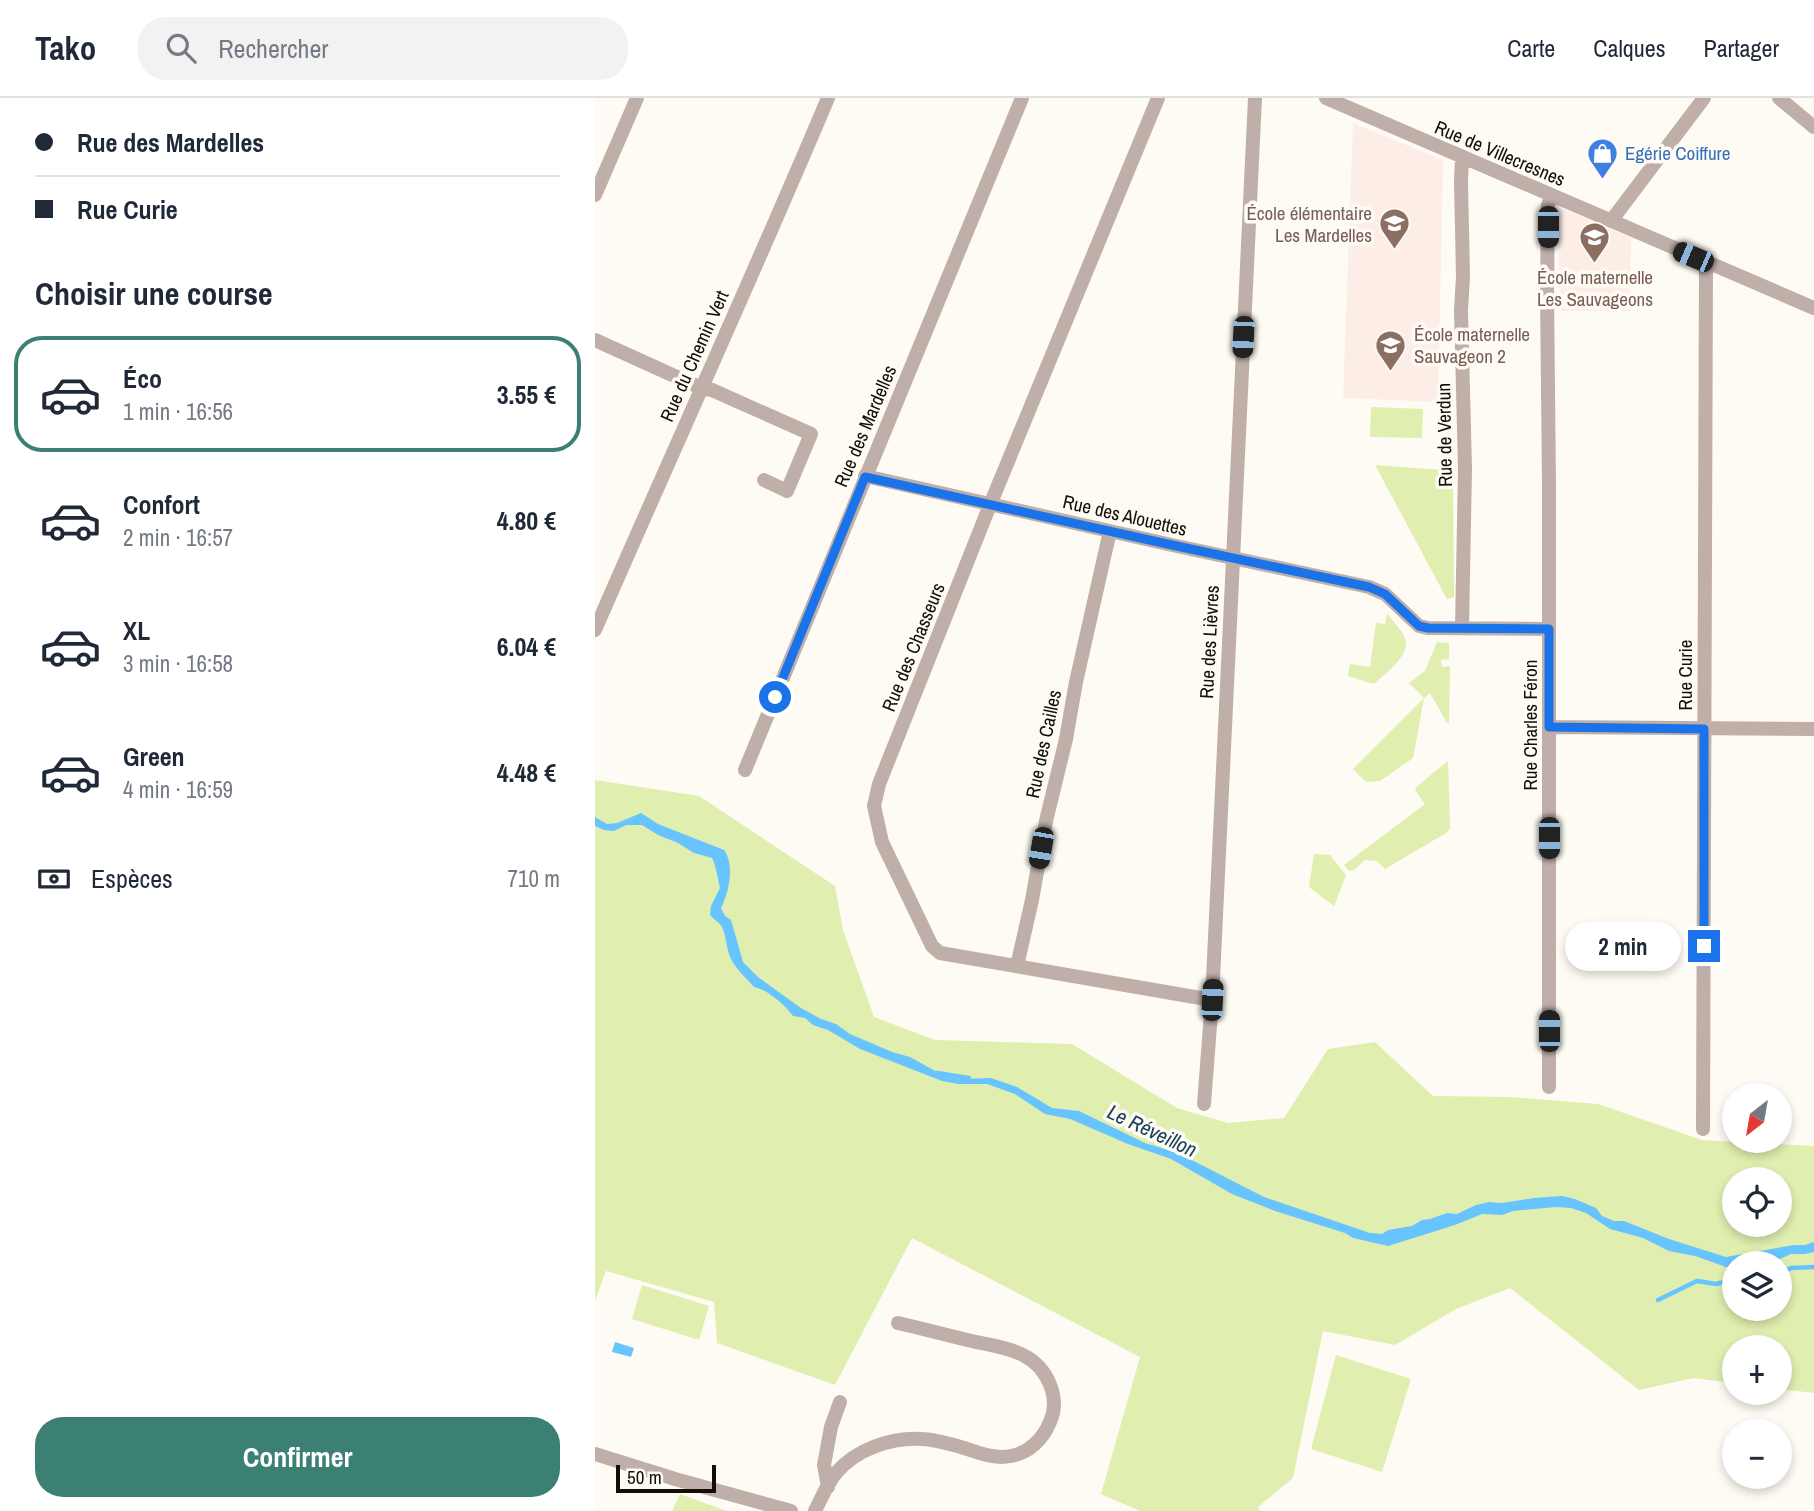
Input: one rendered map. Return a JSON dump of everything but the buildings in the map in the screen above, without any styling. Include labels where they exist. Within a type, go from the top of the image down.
[{"type":"street","points":[[595,195],[637,98]]},
{"type":"street","name":"Rue du Chemin Vert","points":[[595,630],[828,98]]},
{"type":"street","name":"Rue des Mardelles","points":[[745,770],[1022,98]]},
{"type":"street","name":"Rue des Chasseurs","points":[[1158,98],[990,505],[879,784],[874,806],[882,842],[932,946],[940,953],[1212,1000]]},
{"type":"street","name":"Rue des Lièvres","points":[[1205,1104],[1255,98]]},
{"type":"street","name":"Rue de Villecresnes","points":[[1326,98],[1814,309]]},
{"type":"street","points":[[1611,221],[1704,98]]},
{"type":"street","points":[[1779,98],[1814,127]]},
{"type":"street","name":"Rue de Verdun","points":[[1462,158],[1461,310],[1465,469],[1462,628]]},
{"type":"street","name":"Rue Charles Féron","points":[[1549,1087],[1547,292],[1548,205],[1552,195]]},
{"type":"street","name":"Rue Curie","points":[[1703,1129],[1706,262]]},
{"type":"street","points":[[595,340],[811,434],[787,491],[764,480]]},
{"type":"street","name":"Rue des Alouettes","points":[[865,477],[1369,587],[1385,594],[1419,626],[1549,629]]},
{"type":"street","name":"Rue des Cailles","points":[[1017,966],[1110,531]]},
{"type":"street","points":[[1549,727],[1814,729]]},
{"type":"street","points":[[815,1511],[836,1473],[858,1454],[891,1440],[924,1438],[984,1455],[1011,1456],[1034,1445],[1050,1423],[1054,1412],[1051,1386],[1034,1361],[1010,1350],[898,1323]]},
{"type":"street","points":[[828,1487],[824,1465],[831,1427],[840,1402]]},
{"type":"street","points":[[595,1454],[790,1511]]},
{"type":"shaded area","name":"École élémentaire Les Mardelles","points":[[1353,123],[1443,160],[1438,402],[1343,398]]},
{"type":"shaded area","name":"École maternelle Les Sauvageons","points":[[1562,208],[1631,238],[1630,311],[1561,311],[1557,212]]},
{"type":"green space","points":[[1371,407],[1423,409],[1422,438],[1370,437]]},
{"type":"green space","points":[[1375,465],[1443,470],[1453,478],[1454,597],[1447,599]]},
{"type":"green space","points":[[1387,613],[1404,636],[1406,643],[1402,656],[1374,684],[1348,676],[1350,664],[1370,667],[1376,623],[1385,624]]},
{"type":"green space","points":[[1437,642],[1449,643],[1449,659],[1441,660],[1442,667],[1450,666],[1449,723],[1430,693],[1424,698],[1409,683],[1425,671]]},
{"type":"green space","points":[[1424,698],[1413,758],[1380,781],[1366,782],[1353,769]]},
{"type":"green space","points":[[1448,761],[1450,828],[1446,833],[1385,869],[1377,861],[1365,860],[1349,871],[1344,865],[1425,804],[1415,790],[1416,787]]},
{"type":"green space","points":[[595,780],[699,796],[835,886],[843,930],[874,1017],[935,1040],[1072,1044],[1177,1108],[1228,1123],[1284,1118],[1328,1049],[1375,1042],[1433,1096],[1510,1097],[1598,1104],[1702,1140],[1722,1141],[1722,1153],[1792,1153],[1792,1145],[1814,1146],[1814,1393],[1792,1390],[1792,1335],[1722,1335],[1722,1382],[1693,1378],[1639,1390],[1510,1288],[1456,1309],[1395,1345],[1323,1331],[1293,1478],[1258,1507],[1260,1511],[1140,1511],[1101,1494],[1140,1357],[912,1238],[835,1385],[717,1343],[714,1302],[606,1271],[595,1301]]},
{"type":"green space","points":[[1314,854],[1330,855],[1346,875],[1334,906],[1309,887]]},
{"type":"green space","points":[[642,1285],[709,1306],[699,1340],[632,1319]]},
{"type":"green space","points":[[1336,1355],[1411,1379],[1382,1472],[1311,1449]]},
{"type":"green space","points":[[680,1494],[727,1511],[672,1511]]},
{"type":"water","points":[[641,813],[658,824],[724,850],[729,863],[730,879],[721,908],[731,920],[743,962],[758,977],[801,1008],[836,1024],[850,1034],[910,1057],[944,1076],[960,1079],[991,1078],[1017,1087],[1052,1108],[1079,1111],[1145,1143],[1178,1153],[1264,1197],[1370,1233],[1382,1234],[1447,1213],[1457,1214],[1489,1202],[1562,1196],[1596,1208],[1602,1216],[1614,1221],[1624,1221],[1722,1256],[1722,1266],[1669,1251],[1643,1238],[1610,1229],[1586,1213],[1571,1208],[1513,1211],[1502,1215],[1482,1214],[1388,1246],[1353,1238],[1232,1194],[1171,1159],[1070,1119],[1045,1114],[1015,1094],[987,1084],[942,1081],[860,1049],[828,1030],[813,1025],[805,1018],[793,1016],[776,998],[754,987],[739,971],[732,961],[722,927],[710,915],[711,906],[720,888],[712,858],[694,853],[642,825],[626,825],[614,831],[604,830],[595,826],[595,817],[607,824],[617,823]]},
{"type":"water","points":[[1814,1242],[1814,1252],[1792,1254],[1792,1251],[1760,1251]]},
{"type":"water","points":[[615,1342],[634,1348],[631,1357],[612,1352]]},
{"type":"waterway","name":"Le Réveillon","points":[[937,1073],[969,1078]]},
{"type":"waterway","points":[[1792,1268],[1814,1267]]},
{"type":"waterway","points":[[1658,1300],[1697,1281],[1722,1282]]},
{"type":"place","name":"Egérie Coiffure","points":[[1602,180]]},
{"type":"place","name":"École élémentaire Les Mardelles","points":[[1395,251]]},
{"type":"place","name":"École maternelle Les Sauvageons","points":[[1595,265]]},
{"type":"place","name":"École maternelle Sauvageon 2","points":[[1391,372]]},
{"type":"route","points":[[775,697],[865,477],[1369,587],[1385,594],[1419,626],[1549,629],[1549,727],[1704,729],[1704,946]]}]
